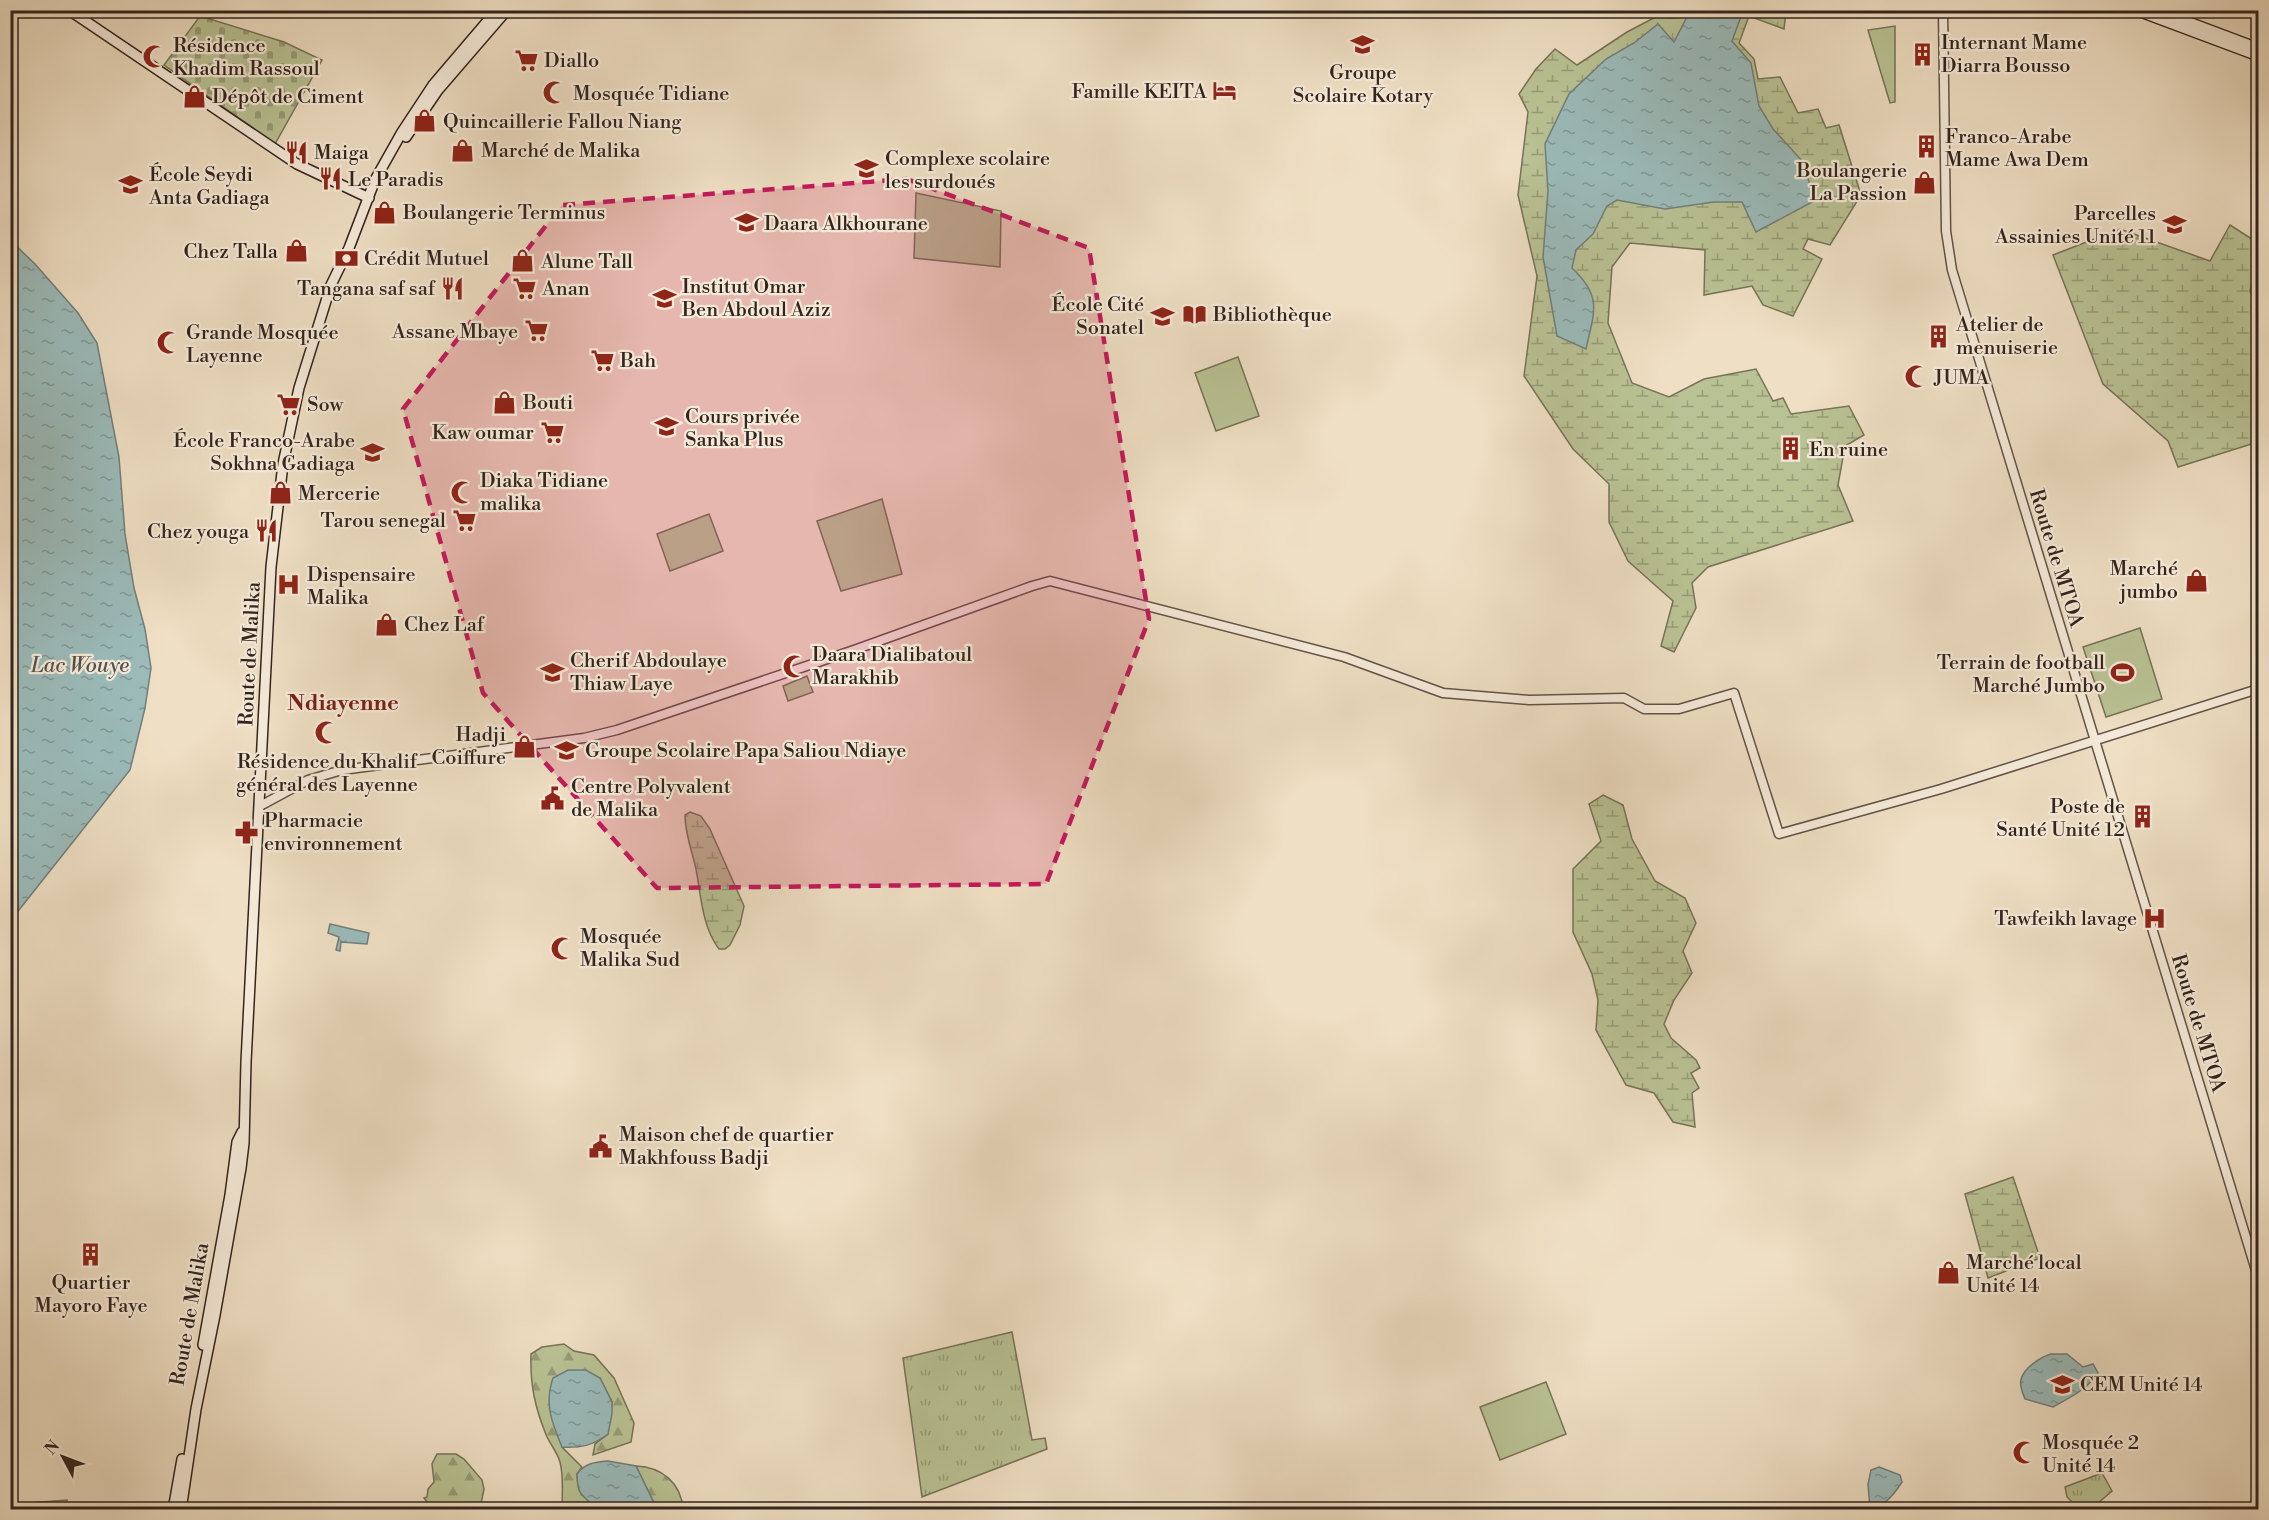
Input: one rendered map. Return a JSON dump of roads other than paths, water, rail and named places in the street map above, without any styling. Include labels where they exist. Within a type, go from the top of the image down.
[{"type":"main road","points":[[69,10],[297,164],[369,198]]},
{"type":"main road","name":"Route de Malika","points":[[181,1509],[196,1409],[241,1168],[271,567],[283,464],[299,388],[331,285],[350,248],[375,180],[402,132],[433,85],[497,10]]},
{"type":"main road","name":"Route de Malika","points":[[369,198],[380,184],[405,138],[438,90],[507,10]]},
{"type":"main road","points":[[2135,10],[2259,56]]},
{"type":"main road","points":[[2157,10],[2259,48]]},
{"type":"main road","name":"Route de Malika","points":[[173,1509],[230,1195],[237,1142],[244,1127]]},
{"type":"street","name":"Route de MTOA","points":[[1943,10],[1946,231],[1952,270],[2007,454],[2097,739],[2259,1277]]},
{"type":"street","points":[[260,806],[308,780],[342,770],[584,738],[634,725],[1050,581],[1344,657],[1443,693],[1529,700],[1624,698],[1644,709],[1679,709],[1734,693],[1779,834],[1941,789],[2259,689]]},
{"type":"water","points":[[1690,11],[1743,11],[1732,41],[1751,63],[1759,106],[1773,129],[1804,163],[1814,201],[1756,232],[1742,202],[1714,202],[1665,209],[1617,200],[1607,206],[1593,234],[1576,250],[1572,268],[1588,288],[1594,306],[1586,349],[1557,336],[1543,257],[1548,191],[1545,144],[1569,94],[1606,59],[1634,43],[1658,24],[1674,42]]},
{"type":"water","name":"Lac Wouye","points":[[11,241],[35,264],[78,313],[97,343],[119,457],[125,534],[151,668],[145,708],[130,770],[11,920]]},
{"type":"water","points":[[330,924],[369,933],[367,944],[341,942],[340,951],[336,950],[339,937],[328,933]]},
{"type":"water","points":[[2051,1354],[2067,1354],[2083,1367],[2093,1364],[2098,1373],[2083,1389],[2053,1407],[2025,1399],[2020,1385],[2022,1376],[2029,1367]]},
{"type":"water","points":[[568,1370],[586,1370],[600,1378],[612,1402],[608,1434],[591,1444],[562,1447],[555,1430],[549,1405],[550,1387],[553,1378]]},
{"type":"water","points":[[608,1461],[636,1466],[657,1509],[595,1509],[580,1492],[577,1474],[583,1467]]},
{"type":"water","points":[[1879,1467],[1900,1475],[1902,1482],[1884,1503],[1870,1509],[1868,1484],[1871,1470]]},
{"type":"place","name":"Groupe Scolaire Kotary","points":[[1363,45]]},
{"type":"place","name":"Internant Mame Diarra Bousso","points":[[1923,54]]},
{"type":"place","name":"Résidence Khadim Rassoul","points":[[155,56]]},
{"type":"place","name":"Diallo","points":[[526,60]]},
{"type":"place","name":"Famille KEITA","points":[[1225,91]]},
{"type":"place","name":"Mosquée Tidiane","points":[[555,93]]},
{"type":"place","name":"Dépôt de Ciment","points":[[194,96]]},
{"type":"place","name":"Quincaillerie Fallou Niang","points":[[425,121]]},
{"type":"place","name":"Franco-Arabe Mame Awa Dem","points":[[1927,147]]},
{"type":"place","name":"Marché de Malika","points":[[463,150]]},
{"type":"place","name":"Maiga","points":[[296,152]]},
{"type":"place","name":"Complexe scolaire les surdoués","points":[[867,169]]},
{"type":"place","name":"Le Paradis","points":[[330,179]]},
{"type":"place","name":"Boulangerie La Passion","points":[[1925,182]]},
{"type":"place","name":"École Seydi Anta Gadiaga","points":[[131,185]]},
{"type":"place","name":"Boulangerie Terminus","points":[[385,212]]},
{"type":"place","name":"Daara Alkhourane","points":[[746,223]]},
{"type":"place","name":"Parcelles Assainies Unité 11","points":[[2174,224]]},
{"type":"place","name":"Chez Talla","points":[[296,251]]},
{"type":"place","name":"Crédit Mutuel","points":[[346,258]]},
{"type":"place","name":"Alune Tall","points":[[523,261]]},
{"type":"place","name":"Tangana saf saf","points":[[453,288]]},
{"type":"place","name":"Anan","points":[[524,288]]},
{"type":"place","name":"Institut Omar Ben Abdoul Aziz","points":[[664,298]]},
{"type":"place","name":"Bibliothèque","points":[[1195,314]]},
{"type":"place","name":"École Cité Sonatel","points":[[1162,316]]},
{"type":"place","name":"Assane Mbaye","points":[[536,331]]},
{"type":"place","name":"Atelier de menuiserie","points":[[1938,336]]},
{"type":"place","name":"Grande Mosquée Layenne","points":[[168,343]]},
{"type":"place","name":"Bah","points":[[602,360]]},
{"type":"place","name":"JUMA","points":[[1916,377]]},
{"type":"place","name":"Bouti","points":[[505,402]]},
{"type":"place","name":"Sow","points":[[289,404]]},
{"type":"place","name":"Cours privée Sanka Plus","points":[[667,427]]},
{"type":"place","name":"Kaw oumar","points":[[552,432]]},
{"type":"place","name":"En ruine","points":[[1791,449]]},
{"type":"place","name":"École Franco-Arabe Sokhna Gadiaga","points":[[373,452]]},
{"type":"place","name":"Diaka Tidiane malika","points":[[462,492]]},
{"type":"place","name":"Mercerie","points":[[280,493]]},
{"type":"place","name":"Tarou senegal","points":[[464,520]]},
{"type":"place","name":"Chez youga","points":[[267,531]]},
{"type":"place","name":"Marché jumbo","points":[[2196,580]]},
{"type":"place","name":"Dispensaire Malika","points":[[289,585]]},
{"type":"place","name":"Chez Laf","points":[[386,624]]},
{"type":"place","name":"Daara Dialibatoul Marakhib","points":[[794,666]]},
{"type":"place","name":"Cherif Abdoulaye Thiaw Laye","points":[[552,672]]},
{"type":"place","name":"Terrain de football Marché Jumbo","points":[[2123,673]]},
{"type":"place","name":"Résidence du Khalif général des Layenne","points":[[327,733]]},
{"type":"place","name":"Hadji Coiffure","points":[[524,746]]},
{"type":"place","name":"Groupe Scolaire Papa Saliou Ndiaye","points":[[567,750]]},
{"type":"place","name":"Centre Polyvalent de Malika","points":[[553,798]]},
{"type":"place","name":"Poste de Santé Unité 12","points":[[2143,817]]},
{"type":"place","name":"Pharmacie environnement","points":[[246,832]]},
{"type":"place","name":"Tawfeikh lavage","points":[[2155,918]]},
{"type":"place","name":"Mosquée Malika Sud","points":[[562,948]]},
{"type":"place","name":"Maison chef de quartier Makhfouss Badji","points":[[601,1146]]},
{"type":"place","name":"Quartier Mayoro Faye","points":[[91,1254]]},
{"type":"place","name":"Marché local Unité 14","points":[[1948,1273]]},
{"type":"place","name":"CEM Unité 14","points":[[2062,1384]]},
{"type":"place","name":"Mosquée 2 Unité 14","points":[[2024,1453]]},
{"type":"district","name":"Ndiayenne","points":[[343,702]]}]
